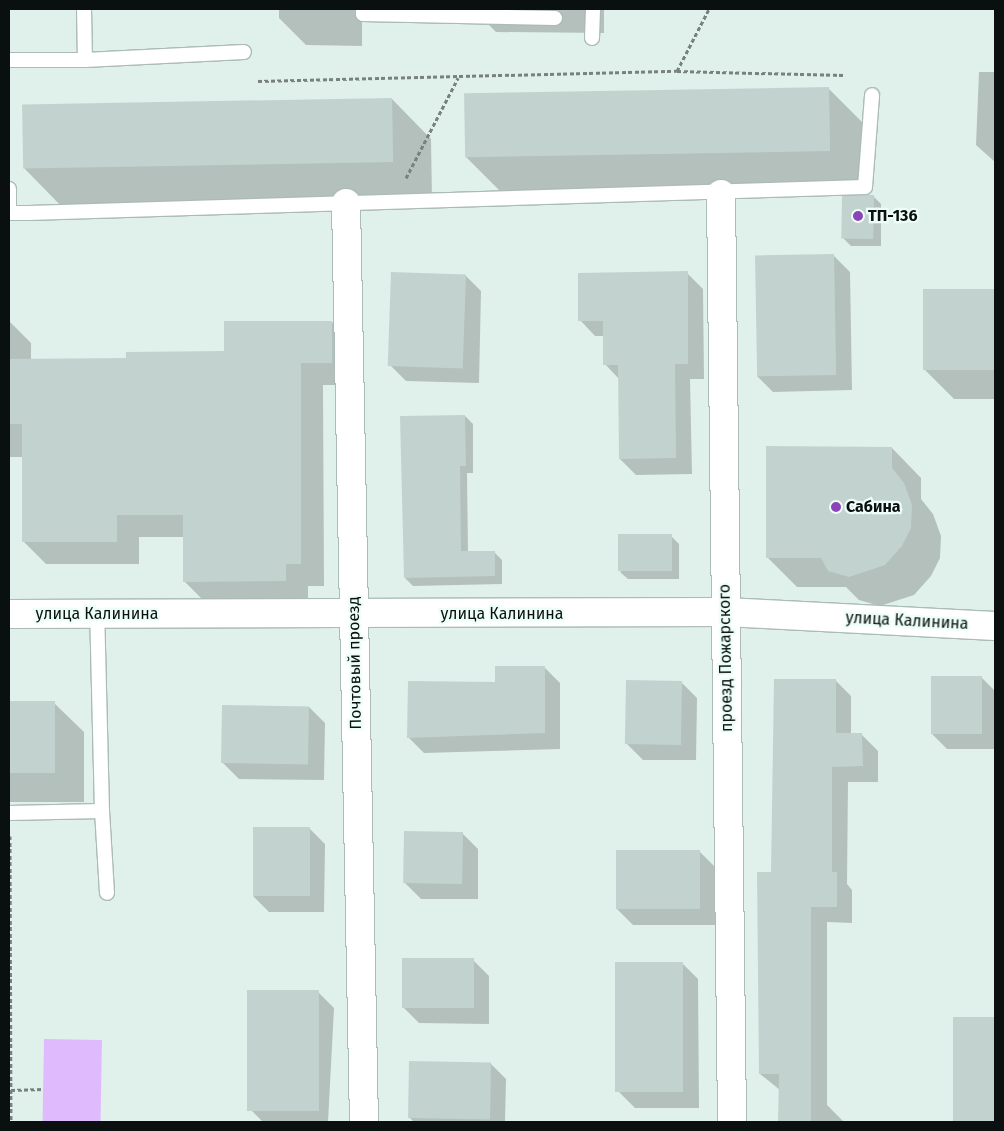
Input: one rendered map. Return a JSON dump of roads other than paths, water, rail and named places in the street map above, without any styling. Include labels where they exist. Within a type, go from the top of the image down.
[{"type":"street","name":"проезд Пожарского","points":[[721,194],[732,1122]]},
{"type":"street","name":"Почтовый проезд","points":[[346,203],[364,1122]]},
{"type":"street","name":"улица Калинина","points":[[9,614],[354,615],[726,612],[995,626]]},
{"type":"lane","points":[[84,9],[85,60]]},
{"type":"lane","points":[[364,9],[363,14],[555,18]]},
{"type":"lane","points":[[592,38],[593,9]]},
{"type":"lane","points":[[9,60],[85,60],[244,52]]},
{"type":"lane","points":[[9,189],[9,213],[721,194],[865,188],[872,95]]},
{"type":"lane","points":[[96,614],[102,811],[107,893]]},
{"type":"lane","points":[[10,813],[102,811]]},
{"type":"place","name":"ТП-136","points":[[858,216]]},
{"type":"place","name":"Сабина","points":[[836,507]]}]
